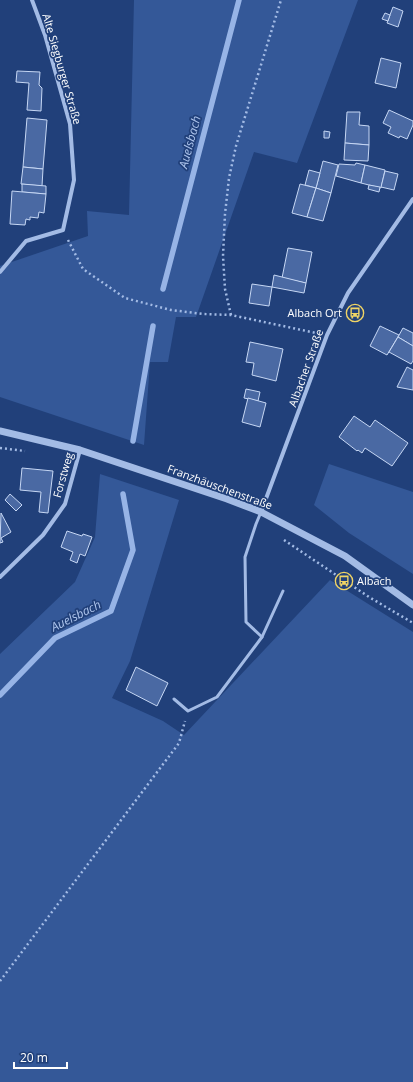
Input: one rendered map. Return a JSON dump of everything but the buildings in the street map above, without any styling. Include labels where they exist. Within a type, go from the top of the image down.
[{"type":"street","name":"Alte Siegburger Straße","points":[[32,0],[45,35],[70,124],[74,180],[64,230]]},
{"type":"street","name":"Albacher Straße","points":[[261,512],[327,335],[348,293],[413,199]]},
{"type":"street","points":[[0,272],[26,241],[64,230]]},
{"type":"street","name":"Franzhäuschenstraße","points":[[0,431],[80,450],[227,499],[261,512],[345,556],[413,605]]},
{"type":"street","name":"Forstweg","points":[[0,577],[43,535],[65,504],[80,450]]},
{"type":"lane","points":[[261,512],[245,558],[245,565],[246,622],[262,637]]},
{"type":"lane","points":[[174,699],[188,711],[217,697],[262,637],[283,591]]},
{"type":"path","points":[[231,315],[225,289],[223,256],[224,214],[229,178],[236,146],[281,0]]},
{"type":"path","points":[[64,230],[83,269],[125,298],[171,310],[203,314],[231,315],[327,335]]},
{"type":"path","points":[[0,448],[31,452]]},
{"type":"path","points":[[282,538],[369,597],[413,623]]},
{"type":"path","points":[[0,981],[179,743],[188,711]]},
{"type":"shaded area","points":[[134,0],[358,0],[297,163],[254,152],[196,317],[176,317],[168,362],[150,362],[144,445],[0,397],[0,266],[88,236],[87,211],[129,215]]},
{"type":"shaded area","points":[[329,464],[413,492],[413,574],[349,533],[314,505]]},
{"type":"shaded area","points":[[100,474],[179,500],[130,661],[112,698],[163,721],[184,735],[330,580],[413,632],[413,1082],[0,1082],[0,654],[75,582],[95,537]]},
{"type":"waterway","name":"Auelsbach","points":[[163,289],[239,0]]},
{"type":"waterway","name":"Auelsbach","points":[[133,441],[153,326]]},
{"type":"waterway","name":"Auelsbach","points":[[0,695],[55,638],[111,611],[133,550],[123,494]]},
{"type":"place","name":"Albach Ort","points":[[355,313]]},
{"type":"place","name":"Albach","points":[[344,581]]}]
